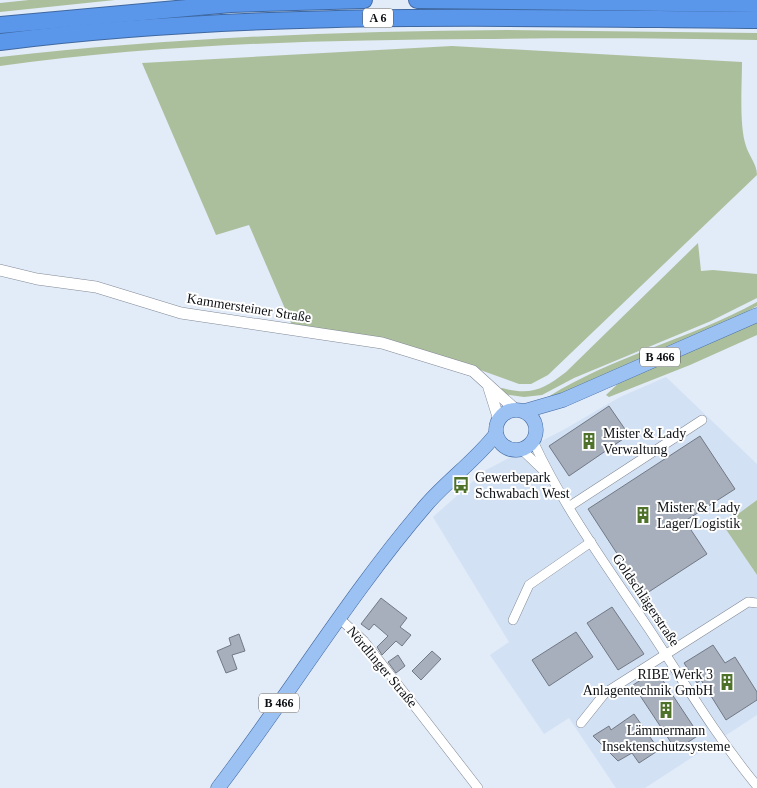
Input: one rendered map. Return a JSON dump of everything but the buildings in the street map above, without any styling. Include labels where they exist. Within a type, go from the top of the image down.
[{"type":"highway","name":"A 6","points":[[0,25],[222,5],[364,0]]},
{"type":"highway","points":[[417,0],[757,4]]},
{"type":"highway","points":[[730,4],[748,0]]},
{"type":"highway","name":"A 6","points":[[0,42],[122,28],[288,19],[757,20]]},
{"type":"main road","name":"B 466","points":[[520,411],[564,400],[757,315]]},
{"type":"main road","name":"B 466","points":[[536,426],[546,414],[564,400]]},
{"type":"main road","points":[[520,411],[534,420],[536,426],[527,445],[506,447],[496,434],[499,420],[506,412],[520,411]]},
{"type":"main road","name":"B 466","points":[[339,618],[428,503],[469,465],[496,434]]},
{"type":"main road","name":"B 466","points":[[469,465],[487,454],[506,447]]},
{"type":"main road","name":"Nördlinger Straße","points":[[218,788],[339,618]]},
{"type":"street","name":"Kammersteiner Straße","points":[[0,270],[38,279],[96,286],[181,313],[382,343],[473,372],[520,411]]},
{"type":"street","points":[[489,386],[499,420]]},
{"type":"street","points":[[570,506],[702,420]]},
{"type":"street","name":"Goldschlägerstraße","points":[[527,445],[549,476]]},
{"type":"street","name":"Goldschlägerstraße","points":[[527,445],[570,506],[591,542],[727,749],[757,786]]},
{"type":"street","points":[[513,620],[529,585],[591,542]]},
{"type":"street","points":[[581,723],[605,693],[748,602],[757,603]]},
{"type":"street","name":"Nördlinger Straße","points":[[339,618],[364,641],[478,788]]},
{"type":"shaded area","points":[[666,377],[757,464],[757,500],[723,525],[757,575],[757,715],[645,788],[616,788],[569,718],[544,734],[490,655],[509,642],[433,517],[486,470],[565,429],[620,397]]},
{"type":"green space","points":[[29,0],[115,0],[0,12],[0,3]]},
{"type":"green space","points":[[507,30],[757,33],[757,40],[549,38],[299,42],[179,48],[0,66],[0,57],[190,40],[316,34]]},
{"type":"green space","points":[[452,46],[742,62],[742,127],[746,146],[756,167],[757,175],[548,375],[531,384],[519,384],[439,355],[292,325],[249,225],[216,235],[142,63]]},
{"type":"green space","points":[[698,243],[701,271],[713,270],[757,274],[757,298],[711,321],[574,378],[542,395],[524,397],[503,394],[500,389],[502,388],[529,391],[544,387],[566,372]]},
{"type":"green space","points":[[757,302],[757,306],[743,314],[554,397],[548,397],[599,370],[705,327]]},
{"type":"green space","points":[[757,321],[757,335],[690,365],[609,397],[606,395],[624,378]]},
{"type":"green space","points":[[757,500],[757,575],[723,525]]},
{"type":"place","name":"Mister & Lady Verwaltung","points":[[589,441]]},
{"type":"place","name":"Gewerbepark Schwabach West","points":[[461,485]]},
{"type":"place","name":"Mister & Lady Lager/Logistik","points":[[643,515]]},
{"type":"place","name":"RIBE Werk 3 Anlagentechnik GmbH","points":[[727,682]]},
{"type":"place","name":"Lämmermann Insektenschutzsysteme","points":[[666,710]]}]
